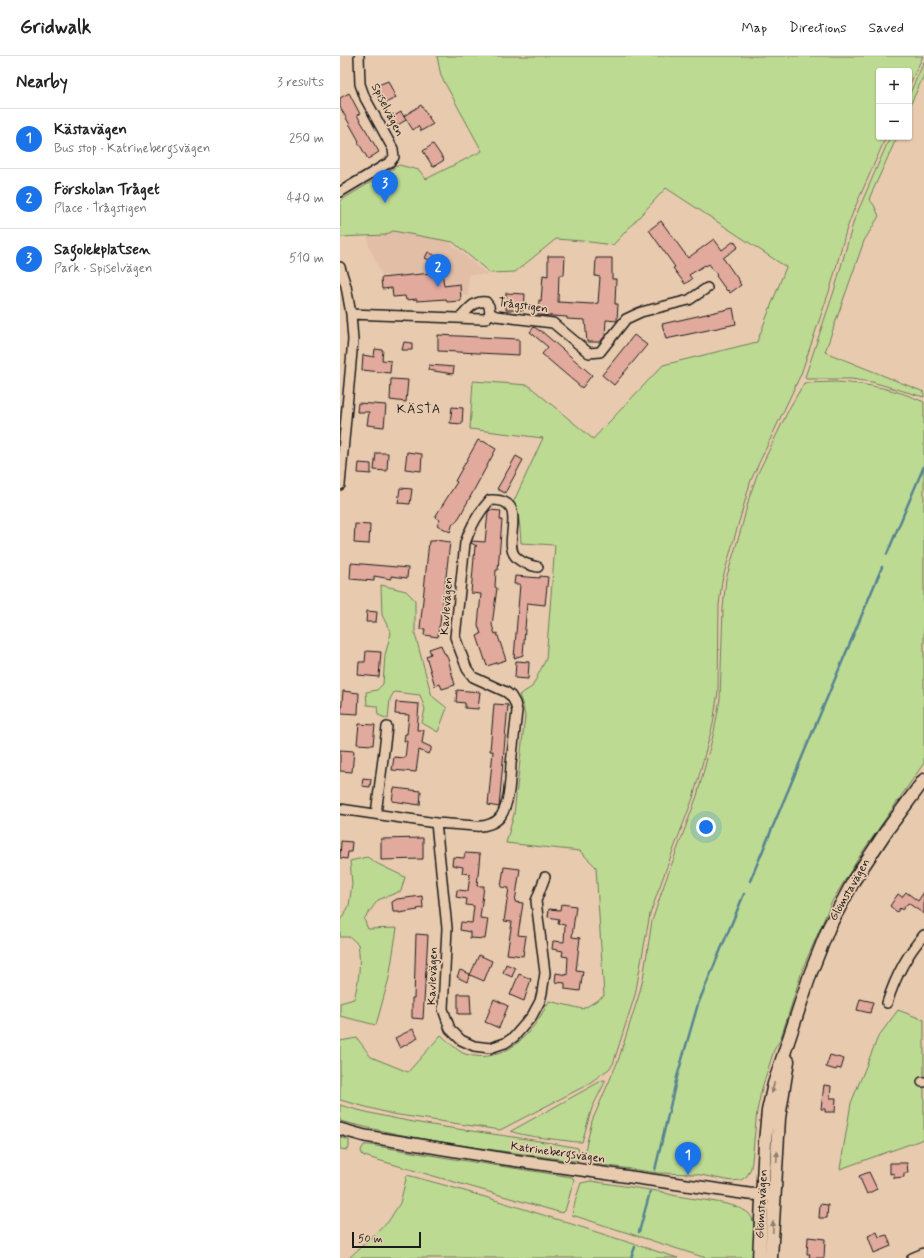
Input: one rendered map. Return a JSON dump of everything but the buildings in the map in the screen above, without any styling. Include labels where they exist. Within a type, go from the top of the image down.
[{"type":"main road","name":"Glömstavägen","points":[[759,1258],[783,1086],[798,1011],[821,945],[844,896],[887,830],[924,780]]},
{"type":"main road","name":"Glömstavägen","points":[[768,1195],[771,1258]]},
{"type":"street","name":"Spiselvägen","points":[[340,192],[388,164],[392,161],[394,156],[393,149],[365,98],[360,84],[359,56]]},
{"type":"street","points":[[340,267],[352,314],[353,340],[343,418],[340,485]]},
{"type":"street","name":"Trågstigen","points":[[352,314],[482,319],[486,318],[490,313],[496,316],[553,323],[589,353],[594,353],[600,352],[626,319],[640,312],[689,300],[707,288]]},
{"type":"street","points":[[460,318],[475,303],[480,301],[486,302],[489,306],[490,313]]},
{"type":"street","name":"Kavlevägen","points":[[340,809],[436,823],[482,827],[492,823],[500,817],[505,806],[509,787],[517,711],[515,703],[511,696],[506,692],[473,677],[466,669],[455,637],[465,543],[484,506],[490,500],[503,502],[511,509],[514,516],[511,543],[516,557],[523,563],[538,567]]},
{"type":"street","points":[[376,814],[388,727]]},
{"type":"street","name":"Kavlevägen","points":[[436,823],[447,928],[443,1010],[450,1029],[458,1038],[467,1044],[482,1048],[505,1043],[514,1037],[532,1016],[540,1002],[545,973],[536,901],[545,877]]},
{"type":"street","points":[[887,1003],[908,954],[924,935]]},
{"type":"street","name":"Katrinebergsvägen","points":[[340,1129],[365,1136],[505,1159],[749,1194],[768,1195]]},
{"type":"street","points":[[912,1258],[924,1253]]},
{"type":"shaded area","points":[[393,231],[448,241],[488,275],[469,274],[468,296],[461,296],[444,286],[442,272],[414,274],[415,288],[406,289],[405,275],[387,277],[386,275],[382,276],[368,244],[368,236],[385,235]]},
{"type":"green space","points":[[437,56],[923,56],[912,80],[912,68],[876,68],[876,140],[885,140],[846,231],[831,286],[801,374],[751,480],[722,581],[719,605],[718,691],[713,724],[693,798],[650,914],[635,995],[613,1064],[609,1069],[585,1086],[500,1130],[392,1114],[340,1100],[340,1041],[357,1038],[371,1057],[408,1072],[441,1035],[462,1053],[479,1056],[493,1055],[505,1051],[526,1035],[535,1024],[549,1001],[583,1009],[604,996],[596,867],[580,851],[506,843],[514,814],[525,716],[519,695],[532,687],[546,659],[555,545],[521,543],[518,517],[513,503],[543,438],[470,429],[473,381],[528,385],[593,439],[663,365],[757,342],[786,267],[666,188],[613,245],[556,239],[515,272],[490,273],[453,242],[393,231],[385,235],[340,237],[340,201],[399,165],[419,170],[426,179],[482,151],[441,76]]},
{"type":"green space","points":[[924,62],[924,75],[912,101],[912,88]]},
{"type":"green space","points":[[889,140],[896,140],[869,199],[874,205],[879,216],[864,241],[825,352],[924,392],[924,397],[872,382],[851,379],[806,379],[805,377],[835,288],[854,220]]},
{"type":"green space","points":[[837,382],[882,388],[913,397],[924,402],[924,763],[861,854],[831,903],[803,968],[780,1040],[774,1050],[762,1088],[757,1111],[751,1168],[747,1176],[741,1180],[732,1181],[695,1174],[658,1173],[588,1163],[585,1162],[584,1155],[592,1121],[618,1061],[638,998],[643,979],[652,921],[697,796],[714,732],[720,699],[723,608],[726,579],[749,498],[757,475],[790,407],[804,383]]},
{"type":"green space","points":[[381,585],[406,591],[415,600],[415,634],[432,696],[447,708],[438,732],[422,723],[425,709],[420,695],[394,692],[390,699],[388,719],[378,715],[377,706],[367,705],[366,692],[377,690],[383,684],[385,655],[391,633],[382,615]]},
{"type":"green space","points":[[367,857],[405,877],[401,891],[378,900],[364,919],[368,929],[397,928],[389,978],[376,1025],[340,1016],[340,1003],[354,999],[358,979],[359,951],[358,944],[350,937],[340,937],[340,919],[349,906],[352,884],[350,861]]},
{"type":"green space","points":[[898,1010],[924,1020],[924,1139],[840,1169],[851,1103],[878,1037]]},
{"type":"green space","points":[[605,1080],[605,1082],[592,1108],[582,1142],[532,1136],[511,1131]]},
{"type":"green space","points":[[340,1105],[399,1119],[578,1148],[578,1160],[574,1161],[457,1144],[369,1128],[340,1121]]},
{"type":"green space","points":[[340,1137],[349,1140],[349,1148],[347,1150],[340,1149]]},
{"type":"green space","points":[[364,1145],[572,1177],[574,1180],[565,1211],[562,1213],[364,1156],[361,1150]]},
{"type":"green space","points":[[407,1175],[509,1204],[678,1258],[349,1258],[388,1222],[400,1203]]},
{"type":"green space","points":[[591,1181],[663,1192],[737,1207],[747,1212],[754,1223],[755,1238],[753,1258],[706,1258],[572,1215],[581,1183]]},
{"type":"waterway","points":[[887,554],[924,466]]},
{"type":"waterway","points":[[750,881],[882,567]]},
{"type":"waterway","points":[[655,1170],[677,1077],[698,1004],[744,894]]},
{"type":"waterway","points":[[639,1232],[650,1192]]},
{"type":"waterway","points":[[631,1258],[635,1247]]},
{"type":"place","name":"Sagolekplatsen","points":[[385,203]]},
{"type":"place","name":"Förskolan Tråget","points":[[438,287]]},
{"type":"place","name":"Kästavägen","points":[[688,1175]]},
{"type":"district","name":"KÄSTA","points":[[419,409]]}]
